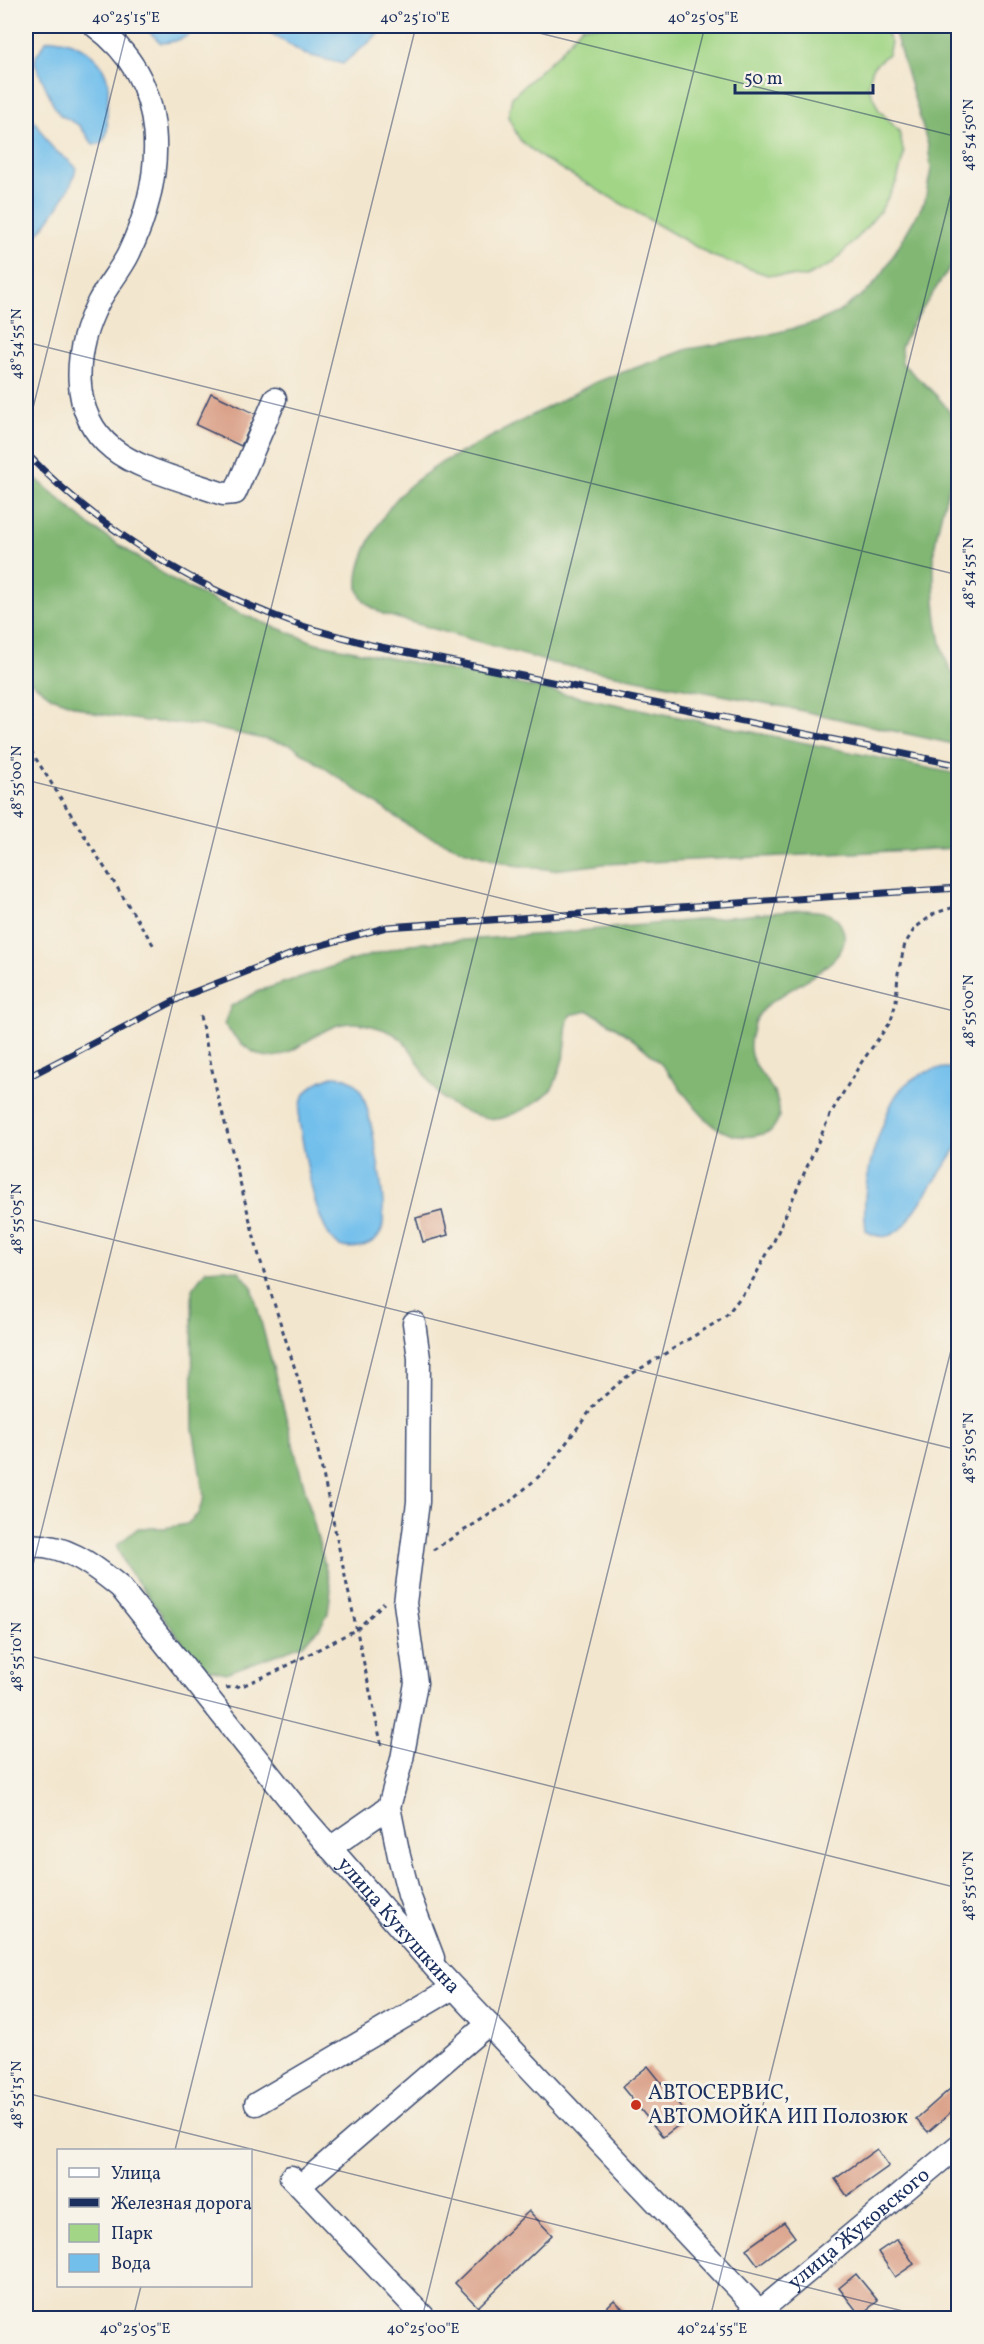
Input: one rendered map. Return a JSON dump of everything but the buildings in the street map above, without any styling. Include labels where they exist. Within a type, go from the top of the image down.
[{"type":"street","points":[[95,26],[109,36],[140,76],[151,103],[155,143],[153,183],[146,213],[129,255],[98,302],[84,336],[80,357],[80,384],[82,403],[93,426],[112,448],[132,461],[223,494],[235,493],[275,399]]},
{"type":"street","points":[[414,1323],[419,1369],[418,1502],[405,1603],[416,1683],[402,1759],[389,1807],[410,1895],[438,1971]]},
{"type":"street","name":"улица Кукушкина","points":[[30,1545],[68,1551],[94,1566],[120,1587],[330,1848],[438,1971],[762,2315]]},
{"type":"street","points":[[330,1848],[389,1807]]},
{"type":"street","points":[[256,2104],[453,1988]]},
{"type":"street","points":[[425,2319],[296,2182],[488,2024]]},
{"type":"street","name":"улица Жуковского","points":[[762,2315],[958,2146]]},
{"type":"path","points":[[26,743],[154,946]]},
{"type":"path","points":[[409,1573],[420,1559],[511,1501],[546,1470],[596,1403],[625,1378],[725,1317],[750,1285],[773,1243],[831,1113],[861,1063],[891,1021],[905,944],[915,928],[935,913],[958,906]]},
{"type":"path","points":[[200,1016],[259,1256],[311,1419],[384,1755]]},
{"type":"path","points":[[200,1689],[242,1686],[277,1671],[357,1629],[389,1597]]},
{"type":"green space","points":[[582,26],[879,26],[884,28],[891,43],[888,54],[873,67],[868,86],[879,110],[899,131],[904,154],[897,181],[881,210],[832,264],[806,277],[768,275],[712,256],[542,158],[520,140],[508,117],[512,97],[560,52]]},
{"type":"green space","points":[[893,26],[958,26],[958,255],[911,326],[901,347],[902,363],[943,403],[956,429],[957,454],[936,536],[934,571],[935,604],[940,640],[951,670],[958,681],[958,745],[780,706],[552,663],[383,614],[367,604],[359,593],[358,577],[371,538],[385,514],[400,495],[441,463],[596,382],[688,349],[755,338],[815,323],[837,313],[870,289],[884,271],[925,201],[931,169],[928,145]]},
{"type":"green space","points":[[26,470],[93,528],[174,581],[239,613],[316,643],[958,774],[958,848],[604,864],[553,870],[513,865],[466,851],[418,832],[291,745],[199,725],[146,721],[94,713],[52,697],[26,678]]},
{"type":"green space","points":[[801,910],[824,912],[834,916],[841,925],[844,939],[840,952],[829,964],[769,1004],[756,1020],[750,1040],[751,1056],[776,1096],[779,1115],[771,1131],[751,1136],[734,1135],[719,1129],[706,1119],[660,1063],[626,1034],[589,1011],[570,1015],[564,1054],[551,1089],[528,1107],[497,1119],[470,1113],[443,1099],[407,1046],[400,1038],[385,1030],[363,1024],[343,1024],[325,1030],[294,1050],[279,1056],[263,1056],[245,1046],[224,1024],[231,1006],[259,991],[410,944],[547,934]]},
{"type":"green space","points":[[206,1270],[239,1271],[252,1287],[331,1589],[328,1613],[319,1629],[302,1645],[226,1673],[209,1669],[192,1655],[127,1568],[116,1546],[138,1528],[165,1528],[187,1524],[198,1514],[204,1497],[193,1428],[192,1289]]},
{"type":"water","points":[[143,26],[199,26],[182,38],[161,43]]},
{"type":"water","points":[[260,26],[383,26],[370,42],[343,64],[304,54]]},
{"type":"water","points":[[54,39],[72,43],[89,53],[96,59],[106,75],[108,84],[107,130],[100,144],[93,144],[79,125],[60,115],[35,63],[36,56],[46,41]]},
{"type":"water","points":[[26,111],[51,146],[76,168],[74,177],[56,210],[26,245]]},
{"type":"water","points":[[946,1068],[958,1069],[958,1146],[906,1224],[892,1235],[883,1237],[872,1234],[866,1231],[865,1217],[868,1175],[875,1148],[893,1100],[911,1080],[928,1072]]},
{"type":"water","points":[[333,1076],[348,1079],[360,1090],[369,1117],[381,1181],[382,1229],[372,1242],[354,1248],[340,1246],[331,1238],[323,1225],[312,1189],[299,1122],[300,1105],[306,1092],[317,1083]]},
{"type":"railway","points":[[26,453],[84,506],[147,552],[216,590],[298,625],[371,645],[958,765]]},
{"type":"railway","points":[[26,1078],[184,996],[297,952],[387,927],[958,888]]},
{"type":"place","name":"АВТОСЕРВИС, АВТОМОЙКА ИП Полозюк","points":[[636,2105]]}]
